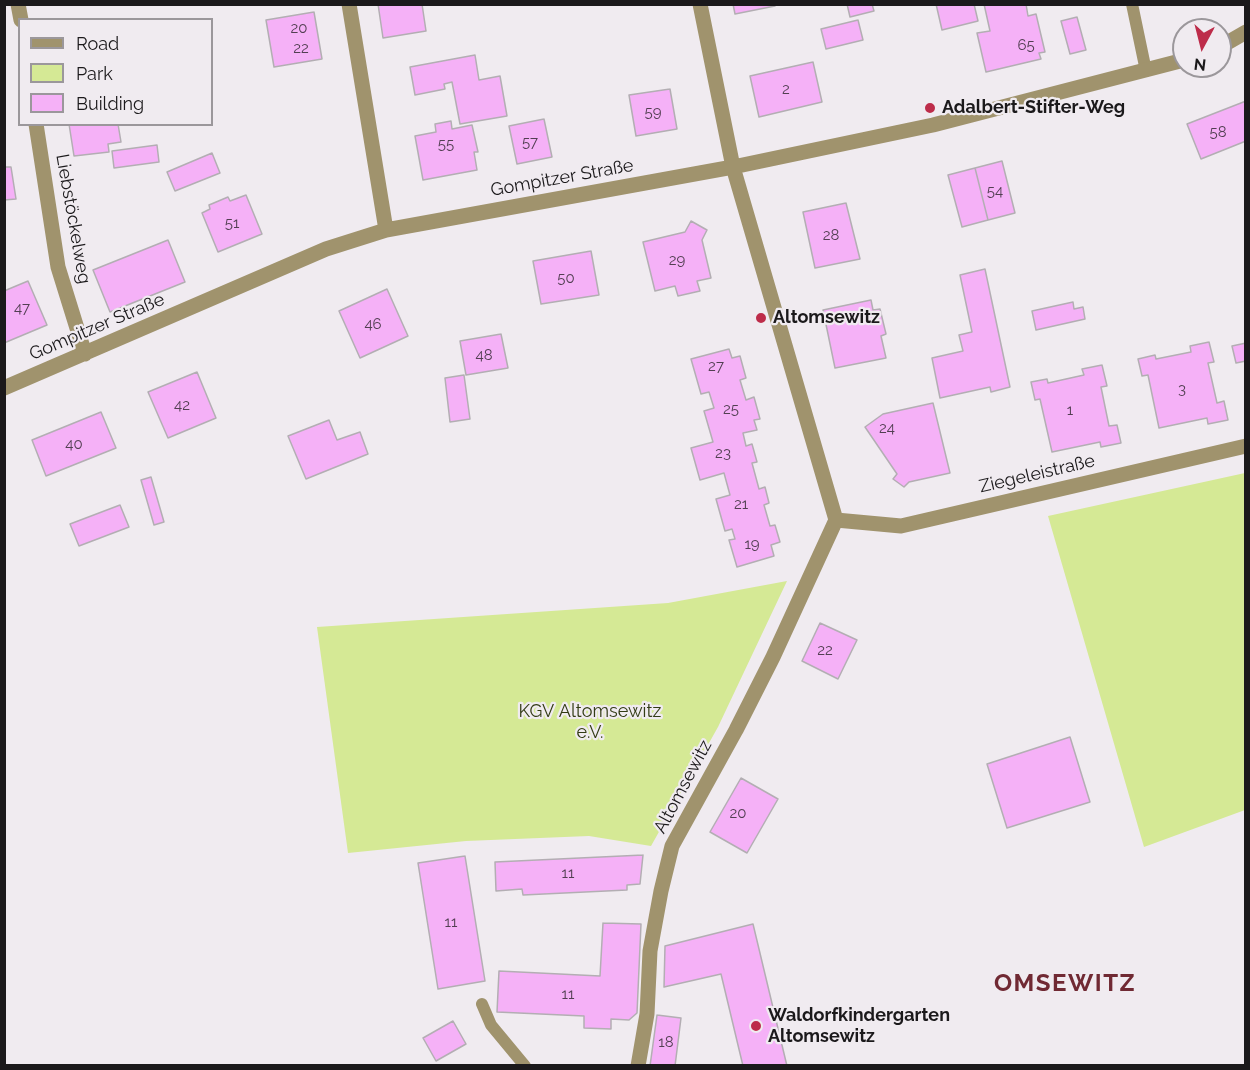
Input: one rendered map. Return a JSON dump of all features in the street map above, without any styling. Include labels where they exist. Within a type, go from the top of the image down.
[{"type":"street","points":[[349,4],[386,230]]},
{"type":"street","points":[[700,4],[733,167],[836,520]]},
{"type":"street","points":[[1232,40],[1245,32]]},
{"type":"street","name":"Gompitzer Straße","points":[[4,388],[326,249],[386,230],[733,167],[933,125],[1172,63]]},
{"type":"street","name":"Liebstöckelweg","points":[[36,126],[58,267],[85,354]]},
{"type":"street","name":"Ziegeleistraße","points":[[836,520],[901,526],[1245,446]]},
{"type":"street","name":"Altomsewitz","points":[[638,1065],[647,1014],[650,951],[672,846],[773,657],[836,520]]},
{"type":"lane","points":[[1132,4],[1146,71]]},
{"type":"lane","points":[[482,1004],[491,1025],[525,1065]]},
{"type":"green space","points":[[1245,473],[1245,810],[1144,847],[1048,516]]},
{"type":"green space","name":"KGV Altomsewitz e.V.","points":[[787,581],[718,727],[651,846],[589,836],[466,841],[348,853],[317,627],[668,603]]},
{"type":"building","points":[[378,4],[422,4],[426,31],[383,38]]},
{"type":"building","points":[[733,4],[775,4],[775,6],[735,14]]},
{"type":"building","points":[[847,4],[872,4],[874,11],[850,17]]},
{"type":"building","points":[[936,4],[974,4],[978,21],[942,30]]},
{"type":"building","points":[[984,4],[1026,4],[1028,16],[1036,14],[1045,52],[1039,53],[1041,59],[986,72],[977,33],[990,31]]},
{"type":"building","points":[[314,12],[322,59],[274,67],[266,20]]},
{"type":"building","points":[[1077,17],[1086,50],[1070,54],[1061,21]]},
{"type":"building","points":[[858,20],[863,40],[826,49],[821,29]]},
{"type":"building","points":[[475,55],[479,80],[500,76],[507,116],[460,124],[452,82],[444,84],[445,89],[415,95],[410,67]]},
{"type":"building","points":[[813,62],[822,102],[759,117],[750,76]]},
{"type":"building","points":[[670,89],[677,129],[636,136],[629,95]]},
{"type":"building","points":[[1246,101],[1246,141],[1201,159],[1187,124]]},
{"type":"building","points":[[544,119],[552,157],[517,164],[509,126]]},
{"type":"building","points":[[451,121],[452,129],[472,125],[478,152],[474,152],[477,170],[423,180],[415,136],[436,132],[435,124]]},
{"type":"building","points":[[69,126],[118,126],[121,142],[108,144],[109,152],[74,156]]},
{"type":"building","points":[[157,145],[159,162],[114,168],[112,151]]},
{"type":"building","points":[[212,153],[220,173],[175,191],[167,172]]},
{"type":"building","points":[[1002,161],[1015,213],[988,220],[975,168]]},
{"type":"building","points":[[4,167],[11,167],[16,199],[4,200]]},
{"type":"building","points":[[975,168],[988,220],[962,227],[948,175]]},
{"type":"building","points":[[246,195],[262,234],[218,252],[202,213],[210,209],[209,205],[228,197],[230,201]]},
{"type":"building","points":[[846,203],[860,259],[815,268],[803,212]]},
{"type":"building","points":[[691,221],[707,230],[702,240],[711,278],[697,281],[700,291],[678,296],[675,286],[655,291],[643,242],[685,232]]},
{"type":"building","points":[[168,240],[185,282],[110,312],[93,270]]},
{"type":"building","points":[[591,251],[599,295],[541,304],[533,261]]},
{"type":"building","points":[[985,269],[1010,387],[991,392],[990,387],[940,398],[932,358],[963,351],[959,335],[972,332],[960,275]]},
{"type":"building","points":[[28,281],[47,325],[4,343],[4,291]]},
{"type":"building","points":[[387,289],[408,336],[360,358],[339,311]]},
{"type":"building","points":[[871,300],[873,310],[880,309],[886,334],[881,336],[886,358],[835,368],[823,310]]},
{"type":"building","points":[[1073,302],[1074,309],[1083,307],[1085,319],[1036,330],[1032,311]]},
{"type":"building","points":[[501,334],[508,368],[466,375],[460,341]]},
{"type":"building","points":[[1209,342],[1214,362],[1208,363],[1217,403],[1224,401],[1228,420],[1208,424],[1207,418],[1159,428],[1148,375],[1142,376],[1138,359],[1155,355],[1156,359],[1191,352],[1190,346]]},
{"type":"building","points":[[1246,343],[1246,361],[1236,363],[1232,346]]},
{"type":"building","points":[[729,349],[732,358],[740,356],[746,378],[740,380],[746,400],[754,397],[760,419],[754,420],[757,430],[743,433],[746,446],[752,444],[757,462],[752,463],[759,489],[765,487],[769,503],[764,505],[770,526],[775,525],[780,542],[771,545],[774,556],[737,567],[729,540],[735,539],[732,529],[725,531],[716,499],[730,495],[724,473],[700,480],[691,448],[713,442],[704,411],[714,408],[709,392],[701,394],[691,359]]},
{"type":"building","points":[[1102,365],[1107,386],[1101,387],[1109,426],[1117,425],[1121,443],[1101,447],[1100,442],[1052,452],[1040,399],[1035,400],[1031,382],[1047,379],[1048,383],[1084,375],[1082,369]]},
{"type":"building","points":[[197,372],[216,418],[168,438],[148,392]]},
{"type":"building","points":[[464,375],[470,419],[450,422],[445,378]]},
{"type":"building","points":[[933,403],[950,473],[909,482],[904,487],[893,479],[897,474],[865,427],[883,414]]},
{"type":"building","points":[[101,412],[116,448],[46,476],[32,440]]},
{"type":"building","points":[[329,420],[337,440],[360,432],[368,454],[306,479],[288,436]]},
{"type":"building","points":[[151,477],[164,522],[154,525],[141,480]]},
{"type":"building","points":[[120,505],[129,527],[79,546],[70,524]]},
{"type":"building","points":[[820,623],[857,640],[838,679],[802,661]]},
{"type":"building","points":[[1070,737],[1090,802],[1007,828],[987,764]]},
{"type":"building","points":[[741,778],[778,799],[747,853],[710,832]]},
{"type":"building","points":[[643,855],[640,884],[627,885],[627,890],[523,895],[522,889],[496,891],[495,862]]},
{"type":"building","points":[[465,856],[485,981],[438,989],[418,863]]},
{"type":"building","points":[[603,923],[641,924],[637,1013],[629,1020],[611,1019],[611,1029],[584,1028],[584,1016],[497,1012],[499,971],[600,976]]},
{"type":"building","name":"Waldorfkindergarten Altomsewitz","points":[[753,924],[787,1066],[743,1066],[721,974],[664,987],[665,946]]},
{"type":"building","points":[[657,1015],[681,1018],[675,1066],[650,1066]]},
{"type":"building","points":[[453,1021],[466,1044],[436,1061],[423,1038]]},
{"type":"place","name":"Adalbert-Stifter-Weg","points":[[930,108]]},
{"type":"place","name":"Altomsewitz","points":[[761,318]]},
{"type":"place","name":"Waldorfkindergarten Altomsewitz","points":[[756,1026]]},
{"type":"district","name":"OMSEWITZ","points":[[1065,984]]}]
